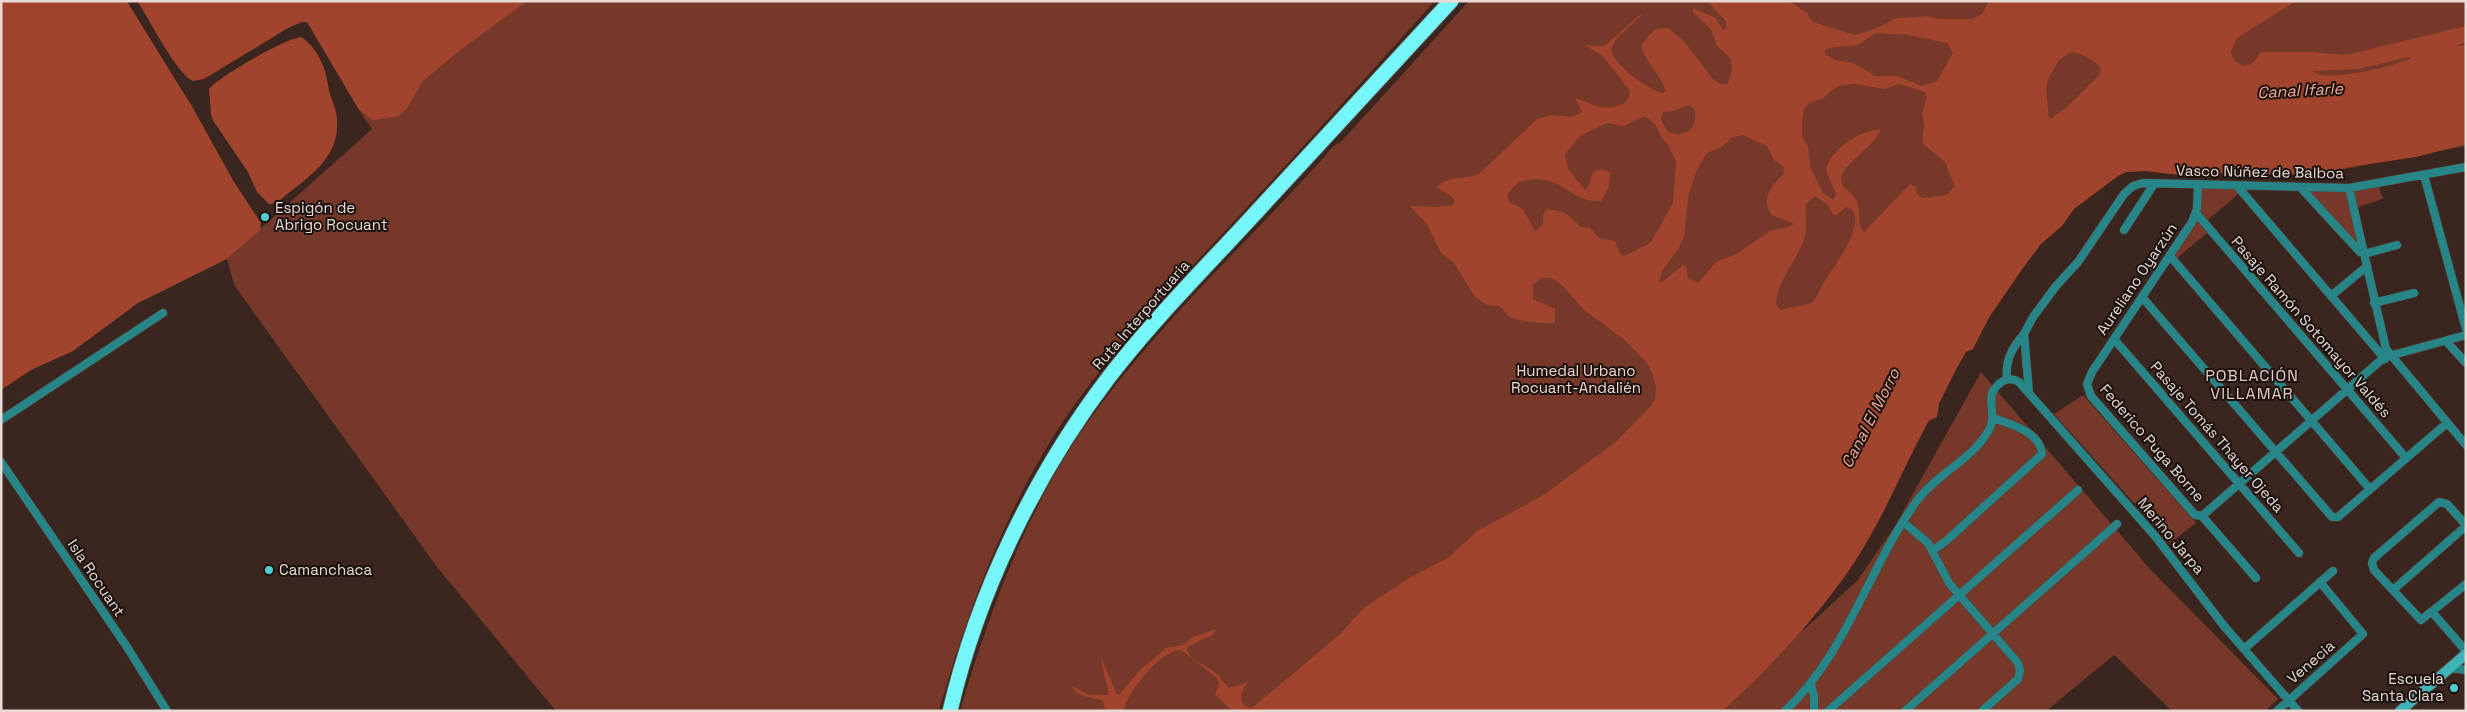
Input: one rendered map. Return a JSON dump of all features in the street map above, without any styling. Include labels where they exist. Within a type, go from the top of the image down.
[{"type":"highway","name":"Ruta Interportuaria","points":[[950,711],[978,621],[1002,561],[1046,472],[1084,411],[1109,377],[1162,314],[1451,1]]},
{"type":"street","name":"Vasco Núñez de Balboa","points":[[2024,334],[2033,317],[2056,286],[2078,262],[2124,194],[2133,186],[2154,184],[2302,189],[2349,188],[2466,167]]},
{"type":"street","points":[[2424,174],[2466,329]]},
{"type":"street","points":[[2124,230],[2154,184]]},
{"type":"street","name":"Aureliano Oyarzún","points":[[2087,384],[2089,376],[2170,256],[2196,213],[2198,185]]},
{"type":"street","points":[[2238,187],[2331,296],[2466,445]]},
{"type":"street","points":[[2349,188],[2387,358]]},
{"type":"street","points":[[2302,189],[2354,247],[2364,254]]},
{"type":"street","name":"Pasaje Ramón Sotomayor Valdés","points":[[2196,213],[2406,458]]},
{"type":"street","points":[[2364,254],[2397,245]]},
{"type":"street","points":[[2170,256],[2370,489]]},
{"type":"street","points":[[2331,296],[2366,266]]},
{"type":"street","points":[[2374,302],[2414,292]]},
{"type":"street","points":[[2142,297],[2334,518],[2447,423]]},
{"type":"street","points":[[1,420],[163,313]]},
{"type":"street","points":[[1785,711],[1811,684],[1835,648],[1904,522],[1925,491],[1978,444],[1989,430],[1993,418],[1992,393],[1997,386],[2007,379],[2010,353],[2024,334]]},
{"type":"street","points":[[2024,334],[2029,393]]},
{"type":"street","points":[[2202,516],[2387,358],[2466,335]]},
{"type":"street","name":"Pasaje Tomás Thayer Ojeda","points":[[2114,340],[2300,553]]},
{"type":"street","points":[[2446,341],[2466,363]]},
{"type":"street","name":"Merino Jarpa","points":[[2007,379],[2019,382],[2029,393],[2167,551],[2213,612],[2298,711]]},
{"type":"street","name":"Federico Puga Borne","points":[[2087,384],[2089,394],[2195,514],[2202,516],[2256,578]]},
{"type":"street","points":[[1932,551],[2042,454],[2038,443],[2030,435],[2018,427],[1993,418]]},
{"type":"street","name":"Isla Rocuant","points":[[1,462],[127,648],[167,711]]},
{"type":"street","points":[[1828,711],[2078,490]]},
{"type":"street","points":[[2393,590],[2466,526],[2448,504],[2439,502],[2374,558],[2373,567],[2418,619],[2425,619],[2466,584]]},
{"type":"street","points":[[1904,522],[1923,537],[1945,576],[2018,663],[2020,671],[2015,682],[1982,711]]},
{"type":"street","points":[[1905,711],[2117,524]]},
{"type":"street","points":[[2244,649],[2333,571]]},
{"type":"street","name":"Venecia","points":[[2277,711],[2363,634],[2320,582]]},
{"type":"street","points":[[2400,711],[2466,652],[2432,612]]},
{"type":"street","points":[[2450,668],[2466,670]]},
{"type":"street","points":[[1811,684],[1814,696],[1814,711]]},
{"type":"green space","points":[[313,1],[1435,1],[1140,323],[1072,408],[1033,471],[986,571],[949,675],[939,711],[556,711],[437,567],[234,285],[227,259],[372,129],[364,118],[309,17]]},
{"type":"green space","name":"Humedal Urbano Rocuant-Andalién","points":[[1469,1],[2466,1],[2466,146],[2313,175],[2227,173],[2188,176],[2146,171],[2126,172],[2118,176],[2126,165],[2074,207],[2028,256],[1981,323],[1853,564],[1799,634],[1858,580],[1895,526],[1981,372],[2150,569],[2278,699],[2265,711],[2172,711],[2114,655],[2046,711],[1723,711],[1740,695],[1721,711],[960,711],[1006,575],[1036,509],[1071,447],[1093,415],[1116,384],[1166,325],[1332,148],[1340,143]]},
{"type":"green space","points":[[2378,184],[2383,199],[2355,208],[2350,189]]},
{"type":"green space","points":[[2199,186],[2237,188],[2241,192],[2205,222],[2197,209]]},
{"type":"green space","points":[[2349,189],[2363,252],[2304,190]]},
{"type":"green space","points":[[2196,216],[2209,231],[2175,260],[2171,255]]},
{"type":"green space","points":[[2083,395],[2196,523],[2170,543],[2054,414]]},
{"type":"water","points":[[1,1],[127,1],[193,108],[234,182],[261,223],[260,230],[227,259],[138,303],[73,351],[31,370],[1,390]]},
{"type":"water","points":[[137,1],[527,1],[459,51],[423,81],[407,108],[399,116],[373,120],[359,110],[307,22],[302,22],[288,28],[204,79],[193,81],[186,77],[171,58]]},
{"type":"water","points":[[1707,1],[1789,1],[1807,13],[1810,19],[1816,23],[1855,35],[1877,28],[1897,18],[1928,16],[1938,19],[1972,19],[1982,14],[1989,1],[2296,1],[2237,38],[2231,52],[2234,61],[2243,66],[2252,64],[2261,52],[2310,52],[2346,55],[2466,26],[2466,42],[2457,46],[2466,46],[2466,144],[2416,157],[2348,167],[2313,175],[2227,173],[2188,176],[2146,171],[2126,172],[2074,209],[2062,226],[2041,244],[1990,316],[1973,349],[1966,352],[1939,404],[1937,417],[1928,421],[1883,513],[1852,566],[1792,642],[1723,711],[1232,711],[1215,694],[1219,685],[1215,676],[1181,650],[1164,657],[1146,673],[1131,693],[1123,711],[1106,711],[1102,700],[1080,695],[1070,685],[1089,695],[1109,695],[1100,656],[1117,694],[1120,694],[1139,671],[1166,648],[1183,645],[1193,637],[1217,629],[1212,635],[1189,646],[1187,648],[1188,652],[1194,659],[1216,674],[1229,688],[1248,682],[1244,688],[1241,700],[1245,706],[1252,708],[1339,635],[1365,607],[1411,577],[1448,558],[1477,531],[1542,496],[1617,441],[1651,406],[1655,399],[1656,387],[1652,372],[1647,363],[1625,340],[1584,310],[1560,283],[1551,278],[1541,278],[1533,285],[1533,299],[1555,309],[1555,323],[1518,320],[1508,316],[1500,306],[1487,305],[1475,297],[1454,263],[1441,253],[1427,224],[1410,206],[1437,207],[1453,205],[1455,201],[1450,195],[1437,188],[1441,184],[1450,179],[1479,174],[1537,119],[1552,115],[1569,117],[1580,114],[1582,111],[1575,98],[1598,107],[1624,104],[1630,95],[1630,91],[1603,56],[1585,45],[1604,46],[1640,15],[1643,14],[1616,39],[1611,49],[1613,56],[1631,75],[1661,93],[1665,92],[1665,88],[1641,45],[1654,30],[1668,28],[1683,40],[1713,79],[1720,84],[1728,84],[1732,69],[1730,58],[1717,46],[1711,29],[1693,12],[1693,8],[1716,18],[1723,30],[1726,28],[1726,21]],"holes":[[[1877,33],[1908,35],[1947,43],[1953,53],[1937,81],[1922,86],[1897,76],[1876,76],[1853,63],[1835,60],[1825,54],[1825,50],[1829,48],[1857,45]],[[2071,52],[2088,57],[2101,68],[2099,75],[2068,106],[2049,120],[2046,88],[2049,77],[2059,60]],[[2410,58],[2389,66],[2344,75],[2319,75],[2313,71],[2359,69]],[[1854,84],[1885,89],[1899,84],[1925,92],[1927,97],[1922,114],[1924,125],[1922,143],[1945,162],[1955,186],[1947,195],[1922,198],[1917,194],[1916,187],[1910,184],[1864,232],[1859,222],[1856,200],[1843,187],[1841,177],[1850,164],[1875,140],[1880,129],[1864,133],[1847,142],[1828,163],[1826,171],[1836,194],[1833,200],[1823,193],[1810,166],[1808,147],[1802,135],[1804,110],[1809,103],[1823,98],[1838,86]],[[1688,105],[1695,109],[1695,123],[1689,131],[1679,135],[1668,132],[1661,120],[1663,112],[1674,111]],[[1642,117],[1646,117],[1655,124],[1662,138],[1669,146],[1676,162],[1673,203],[1651,242],[1623,256],[1620,254],[1615,241],[1599,238],[1590,228],[1581,227],[1564,212],[1547,209],[1543,215],[1543,225],[1535,231],[1523,209],[1509,202],[1507,195],[1517,183],[1544,180],[1554,183],[1580,197],[1601,201],[1609,187],[1610,172],[1600,169],[1593,172],[1589,185],[1585,190],[1568,169],[1565,154],[1580,136],[1608,123],[1624,126]],[[1743,135],[1767,146],[1774,160],[1783,166],[1784,173],[1769,192],[1767,197],[1768,209],[1772,215],[1794,224],[1770,231],[1735,255],[1717,261],[1698,283],[1688,278],[1686,266],[1683,265],[1659,283],[1662,271],[1679,248],[1684,236],[1689,192],[1698,168],[1707,153],[1720,148],[1733,137]],[[1815,196],[1828,205],[1833,215],[1837,215],[1846,207],[1853,210],[1855,218],[1851,237],[1812,303],[1780,310],[1776,304],[1777,296],[1783,279],[1801,247],[1806,226],[1806,204]]]},
{"type":"water","points":[[301,37],[313,47],[324,67],[336,112],[336,135],[333,147],[318,168],[277,203],[269,204],[257,192],[248,172],[214,122],[211,115],[209,89],[215,83],[253,59],[281,44]]},
{"type":"pier","points":[[127,1],[130,1],[182,86],[180,87]]},
{"type":"place","name":"Espigón de Abrigo Rocuant","points":[[265,217]]},
{"type":"place","name":"Camanchaca","points":[[269,570]]},
{"type":"place","name":"Escuela Santa Clara","points":[[2454,688]]},
{"type":"district","name":"POBLACIÓN VILLAMAR","points":[[2252,384]]},
{"type":"water label","name":"Canal Ifarle","points":[[2300,90]]},
{"type":"water label","name":"Canal El Morro","points":[[1870,418]]}]
